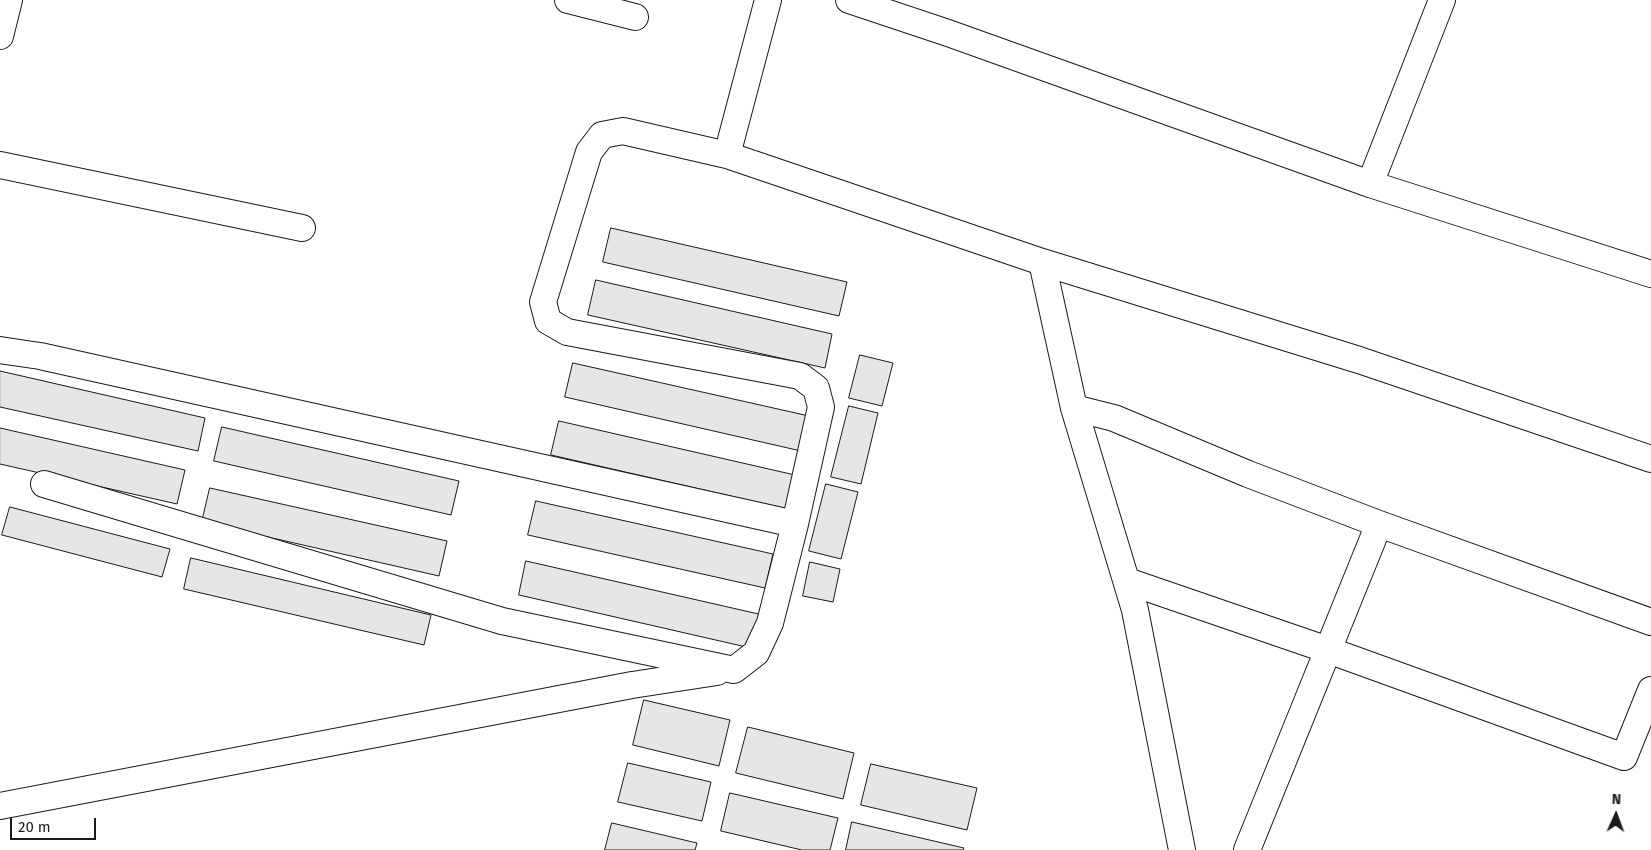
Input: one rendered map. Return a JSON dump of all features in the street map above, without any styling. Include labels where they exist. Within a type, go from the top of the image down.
[{"type":"street","points":[[0,36],[9,0]]},
{"type":"street","points":[[570,0],[635,16]]},
{"type":"street","points":[[727,154],[768,0]]},
{"type":"street","points":[[849,0],[948,33],[1370,184],[1651,274]]},
{"type":"street","points":[[1370,184],[1442,0]]},
{"type":"street","points":[[0,806],[632,685],[734,670],[756,653],[770,623],[795,524],[821,407],[816,388],[800,376],[567,332],[548,321],[542,302],[589,152],[602,135],[623,131],[727,154],[1042,262],[1359,360],[1651,459]]},
{"type":"street","points":[[0,165],[302,228]]},
{"type":"street","points":[[1042,262],[1074,408],[1136,610],[1182,850]]},
{"type":"street","points":[[0,350],[50,358],[795,524]]},
{"type":"street","points":[[1074,408],[1114,418],[1248,474],[1379,524],[1651,622]]},
{"type":"street","points":[[44,484],[502,621],[734,670]]},
{"type":"street","points":[[1247,850],[1379,524]]},
{"type":"street","points":[[1126,581],[1328,650],[1624,756],[1651,690]]},
{"type":"building","points":[[611,228],[847,282],[839,316],[603,262]]},
{"type":"building","points":[[596,280],[832,334],[825,368],[588,315]]},
{"type":"building","points":[[860,355],[893,363],[882,406],[849,398]]},
{"type":"building","points":[[573,363],[809,416],[801,451],[565,397]]},
{"type":"building","points":[[0,371],[205,418],[198,451],[0,407]]},
{"type":"building","points":[[849,406],[878,413],[861,484],[831,477]]},
{"type":"building","points":[[559,421],[795,475],[787,509],[551,455]]},
{"type":"building","points":[[222,427],[459,481],[451,515],[214,461]]},
{"type":"building","points":[[0,428],[185,470],[177,504],[0,464]]},
{"type":"building","points":[[826,484],[858,492],[841,559],[809,551]]},
{"type":"building","points":[[210,488],[447,541],[439,576],[202,522]]},
{"type":"building","points":[[536,501],[773,554],[765,588],[528,535]]},
{"type":"building","points":[[10,507],[170,549],[162,577],[2,535]]},
{"type":"building","points":[[191,558],[431,615],[424,645],[184,589]]},
{"type":"building","points":[[526,561],[763,615],[755,649],[519,595]]},
{"type":"building","points":[[810,562],[840,569],[833,602],[803,596]]},
{"type":"building","points":[[644,700],[730,720],[719,766],[633,745]]},
{"type":"building","points":[[748,727],[854,753],[843,799],[736,773]]},
{"type":"building","points":[[628,763],[711,782],[702,821],[618,802]]},
{"type":"building","points":[[871,764],[977,788],[967,830],[861,805]]},
{"type":"building","points":[[730,793],[838,818],[830,850],[802,850],[721,831]]},
{"type":"building","points":[[852,822],[964,848],[963,850],[846,850]]},
{"type":"building","points":[[612,823],[697,843],[695,850],[605,850]]}]
